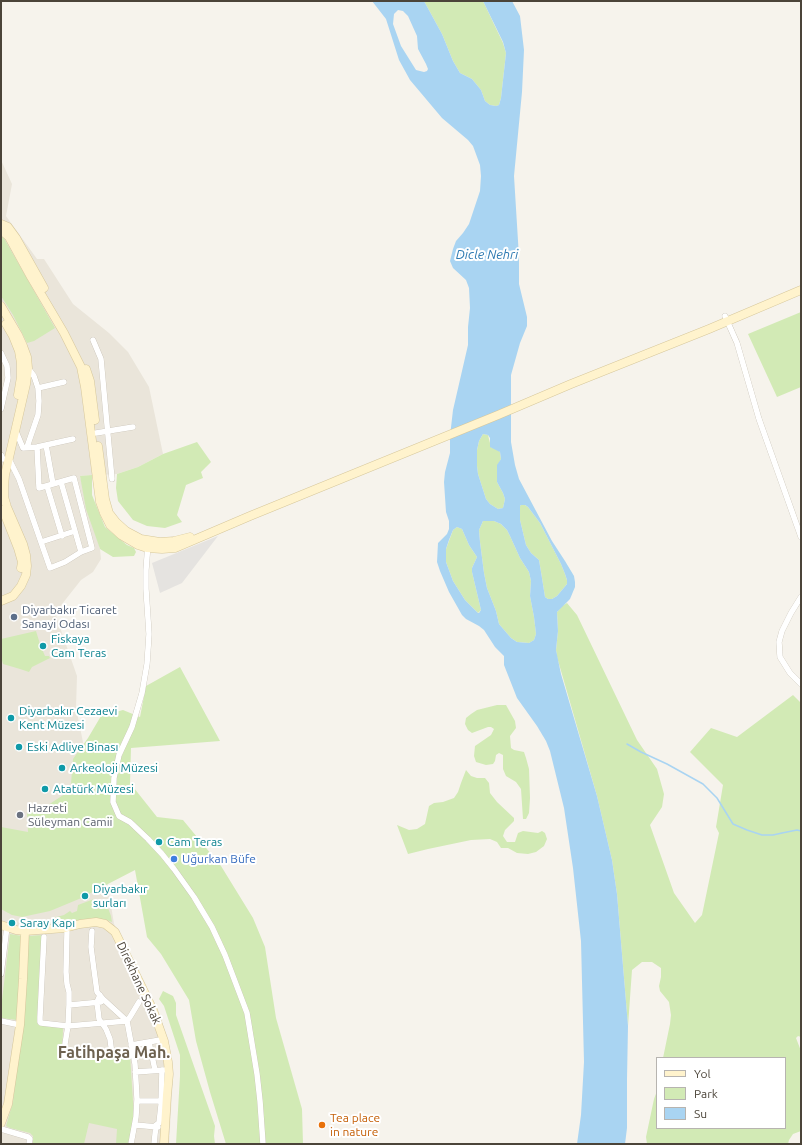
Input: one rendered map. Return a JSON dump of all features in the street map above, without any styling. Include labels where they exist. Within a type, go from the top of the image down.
[{"type":"main road","points":[[1,224],[8,227],[16,238],[79,350],[85,365],[90,381],[105,499],[109,513],[126,531],[148,544],[162,549],[175,548],[249,515],[483,417],[801,290]]},
{"type":"main road","points":[[1,230],[9,237],[64,333],[81,367],[100,502],[104,513],[110,525],[121,535],[138,545],[148,544]]},
{"type":"main road","points":[[726,319],[801,284]]},
{"type":"main road","points":[[1,306],[18,334],[27,357],[28,368],[16,429],[4,457],[4,497],[23,544],[27,566],[26,576],[21,586],[13,596],[1,601]]},
{"type":"main road","points":[[1,317],[13,336],[22,363],[16,403],[1,470]]},
{"type":"main road","points":[[1,505],[22,562],[21,572],[17,583],[1,596]]},
{"type":"main road","name":"Direkhane Sokak","points":[[4,926],[25,931],[65,928],[96,922],[105,924],[114,932],[160,1028],[166,1050],[169,1074],[164,1144]]},
{"type":"main road","points":[[1,1123],[8,1104],[20,1026],[25,931]]},
{"type":"street","points":[[726,319],[737,343],[758,419],[801,537]]},
{"type":"street","points":[[93,340],[101,359],[112,479]]},
{"type":"street","points":[[1,353],[7,366],[8,378],[3,392],[1,409]]},
{"type":"street","points":[[27,447],[38,415],[38,388],[34,376],[28,368]]},
{"type":"street","points":[[38,388],[64,382]]},
{"type":"street","points":[[96,433],[133,427]]},
{"type":"street","points":[[16,429],[23,448],[37,447],[73,439]]},
{"type":"street","points":[[46,445],[50,485],[62,536]]},
{"type":"street","points":[[4,457],[18,479],[50,568],[66,562],[81,552],[92,548],[74,478],[39,488],[37,447]]},
{"type":"street","points":[[61,482],[81,552]]},
{"type":"street","points":[[41,542],[75,531]]},
{"type":"street","points":[[148,544],[146,589],[149,634],[147,664],[142,693],[132,727],[119,756],[114,778],[113,802],[119,816],[130,822],[148,839],[174,869],[194,897],[212,927],[225,955],[247,1013],[260,1094],[263,1144]]},
{"type":"street","points":[[801,597],[782,631],[779,642],[780,657],[790,673],[801,684]]},
{"type":"street","points":[[1,974],[4,926]]},
{"type":"street","points":[[67,932],[66,972],[69,1005],[65,1057],[133,1053]]},
{"type":"street","points":[[92,932],[91,947],[98,992],[127,1021],[133,1053],[137,1101],[135,1125],[131,1144]]},
{"type":"street","points":[[44,937],[40,1022],[45,1024],[68,1026],[127,1021],[139,1002]]},
{"type":"street","points":[[100,995],[98,1002],[99,1018],[110,1039],[112,1054]]},
{"type":"street","points":[[69,1005],[106,1001]]},
{"type":"street","points":[[1,1021],[20,1026]]},
{"type":"street","points":[[131,1045],[160,1040]]},
{"type":"street","points":[[149,1042],[155,1070]]},
{"type":"street","points":[[135,1072],[164,1070],[162,1101],[154,1144]]},
{"type":"street","points":[[137,1101],[162,1101]]},
{"type":"street","points":[[135,1125],[157,1127]]},
{"type":"street","points":[[1,1129],[28,1137],[30,1139],[29,1144]]},
{"type":"shaded area","points":[[1,160],[12,184],[6,216],[37,259],[44,259],[73,304],[109,333],[128,352],[149,387],[163,454],[138,467],[117,474],[80,476],[100,549],[101,559],[93,572],[81,580],[55,613],[77,676],[76,708],[91,781],[114,924],[125,943],[162,1022],[169,1045],[172,1059],[173,1077],[169,1144],[1,1144]]},
{"type":"shaded area","points":[[218,536],[182,583],[160,593],[152,563]]},
{"type":"green space","points":[[424,1],[483,1],[503,43],[506,53],[499,105],[490,105],[485,101],[481,90],[472,79],[460,73],[453,61],[442,34]]},
{"type":"green space","points":[[1,235],[55,328],[34,341],[27,343],[13,315],[1,296]]},
{"type":"green space","points":[[801,312],[801,387],[777,397],[748,334]]},
{"type":"green space","points":[[483,434],[488,435],[491,447],[500,452],[501,459],[497,467],[497,482],[505,499],[503,508],[498,509],[490,504],[486,499],[478,474],[477,450],[479,441]]},
{"type":"green space","points":[[197,442],[211,462],[201,472],[203,478],[186,485],[177,515],[182,522],[165,528],[147,526],[133,520],[118,501],[116,488],[117,474],[138,467],[163,454]]},
{"type":"green space","points":[[92,475],[92,495],[105,527],[127,545],[134,548],[136,552],[134,556],[113,557],[100,549],[86,509],[80,476]]},
{"type":"green space","points":[[521,505],[528,507],[540,523],[561,564],[567,580],[567,584],[557,596],[552,599],[545,597],[539,560],[531,553],[526,545],[520,520]]},
{"type":"green space","points":[[483,521],[494,521],[501,524],[507,530],[520,558],[529,572],[531,581],[530,596],[536,634],[534,640],[529,643],[517,642],[511,638],[499,624],[496,611],[487,588],[484,573],[479,530]]},
{"type":"green space","points":[[457,527],[462,529],[469,545],[477,557],[472,568],[472,572],[481,610],[478,613],[465,600],[453,581],[446,562],[446,549],[453,530]]},
{"type":"green space","points":[[567,603],[577,615],[637,740],[657,769],[664,794],[662,807],[650,825],[674,893],[695,923],[702,915],[719,833],[716,827],[723,785],[690,752],[711,728],[737,737],[793,695],[801,703],[801,1037],[798,1036],[796,1038],[801,1051],[801,1131],[793,1134],[788,1144],[647,1144],[646,1137],[656,1094],[656,1129],[786,1129],[786,1057],[663,1057],[671,1015],[669,1002],[660,991],[659,986],[661,968],[652,962],[642,962],[632,970],[628,1026],[617,894],[612,860],[597,796],[557,657],[557,612]]},
{"type":"green space","points":[[36,631],[40,644],[45,643],[47,647],[42,649],[45,656],[49,656],[50,658],[32,667],[29,672],[3,664],[1,657],[1,639]]},
{"type":"green space","points":[[180,667],[220,741],[131,748],[130,783],[157,817],[183,820],[221,866],[253,918],[265,947],[276,1018],[302,1109],[303,1144],[226,1144],[196,1041],[189,1000],[161,954],[147,937],[135,870],[79,899],[50,911],[22,917],[12,915],[1,909],[1,827],[28,832],[27,812],[48,812],[48,805],[71,790],[73,791],[76,789],[71,784],[73,759],[101,716],[123,710],[140,717],[146,686]]},
{"type":"green space","points":[[497,705],[506,705],[515,721],[516,728],[510,736],[511,748],[524,752],[529,769],[530,798],[529,813],[526,819],[523,819],[521,789],[516,782],[506,776],[503,769],[503,755],[499,753],[496,755],[493,764],[486,765],[476,762],[474,756],[475,746],[491,735],[494,729],[488,727],[472,733],[468,730],[465,724],[466,718],[477,710]]},
{"type":"green space","points":[[466,770],[471,776],[485,778],[489,783],[490,793],[514,818],[514,821],[505,830],[503,836],[507,842],[515,842],[518,833],[523,831],[538,833],[542,831],[545,833],[547,839],[544,846],[536,852],[528,854],[517,853],[508,848],[501,848],[497,842],[490,839],[471,840],[408,854],[397,825],[409,830],[417,829],[425,824],[429,806],[434,803],[443,802],[454,798],[458,792]]},
{"type":"green space","points":[[94,899],[98,901],[105,900],[112,922],[104,919],[93,919],[53,923],[53,918],[64,915],[70,911],[72,913],[77,911],[78,905]]},
{"type":"green space","points":[[10,934],[22,936],[17,1020],[1,1018]]},
{"type":"green space","points":[[43,935],[38,1024],[63,1028],[62,1059],[130,1055],[134,1117],[128,1144],[116,1144],[117,1129],[89,1123],[84,1144],[33,1144],[33,1136],[30,1133],[6,1126],[13,1102],[22,1025],[28,936]]},
{"type":"green space","points":[[163,991],[173,996],[176,1003],[176,1015],[215,1126],[215,1144],[176,1144],[180,1055],[164,1006],[159,999]]},
{"type":"water","name":"Dicle Nehri","points":[[372,1],[424,1],[442,34],[453,61],[460,73],[472,79],[481,90],[485,101],[490,105],[496,106],[499,105],[501,98],[506,53],[503,42],[483,1],[512,1],[520,16],[524,50],[522,92],[514,176],[519,257],[519,284],[527,317],[527,326],[520,343],[511,375],[511,442],[519,479],[552,541],[574,576],[575,582],[575,587],[570,599],[557,612],[558,631],[556,650],[561,674],[597,796],[612,860],[617,894],[628,1026],[627,1128],[625,1144],[577,1144],[581,1115],[584,1062],[581,941],[573,868],[564,808],[550,751],[537,726],[517,698],[504,665],[504,656],[495,647],[484,630],[462,615],[449,592],[437,562],[438,543],[447,534],[449,529],[444,482],[450,453],[453,410],[468,345],[470,308],[469,288],[466,280],[453,268],[450,261],[456,241],[469,224],[480,191],[480,165],[473,146],[442,118],[410,80],[399,60],[386,19]],"holes":[[[398,10],[403,11],[408,16],[417,36],[418,49],[426,64],[428,69],[427,71],[424,72],[416,70],[401,46],[393,24],[394,14]],[[483,434],[488,435],[490,438],[490,447],[500,452],[501,459],[497,465],[497,482],[505,499],[503,508],[498,509],[490,504],[486,499],[477,466],[477,450],[479,441]],[[525,505],[528,507],[540,523],[565,574],[567,584],[557,596],[552,599],[545,597],[539,560],[531,553],[526,545],[520,520],[520,506]],[[483,521],[494,521],[501,524],[507,530],[520,558],[529,572],[531,581],[530,596],[536,634],[534,640],[529,643],[517,642],[511,638],[499,624],[496,611],[487,588],[479,530]],[[457,527],[462,529],[469,545],[477,557],[472,568],[472,572],[481,610],[479,613],[465,600],[453,581],[446,562],[446,549],[453,530]]]},
{"type":"waterway","points":[[627,744],[703,784],[717,798],[733,824],[762,835],[773,835],[797,830],[801,831]]},
{"type":"place","name":"Diyarbakır Ticaret Sanayi Odası","points":[[14,617]]},
{"type":"place","name":"Fiskaya Cam Teras","points":[[43,646]]},
{"type":"place","name":"Diyarbakır Cezaevi Kent Müzesi","points":[[11,718]]},
{"type":"place","name":"Eski Adliye Binası","points":[[19,747]]},
{"type":"place","name":"Arkeoloji Müzesi","points":[[62,768]]},
{"type":"place","name":"Atatürk Müzesi","points":[[45,789]]},
{"type":"place","name":"Hazreti Süleyman Camii","points":[[20,815]]},
{"type":"place","name":"Cam Teras","points":[[159,842]]},
{"type":"place","name":"Uğurkan Büfe","points":[[174,859]]},
{"type":"place","name":"Diyarbakır surları","points":[[85,896]]},
{"type":"place","name":"Saray Kapı","points":[[12,923]]},
{"type":"place","name":"Tea place in nature","points":[[322,1125]]},
{"type":"district","name":"Fatihpaşa Mah.","points":[[114,1053]]}]
